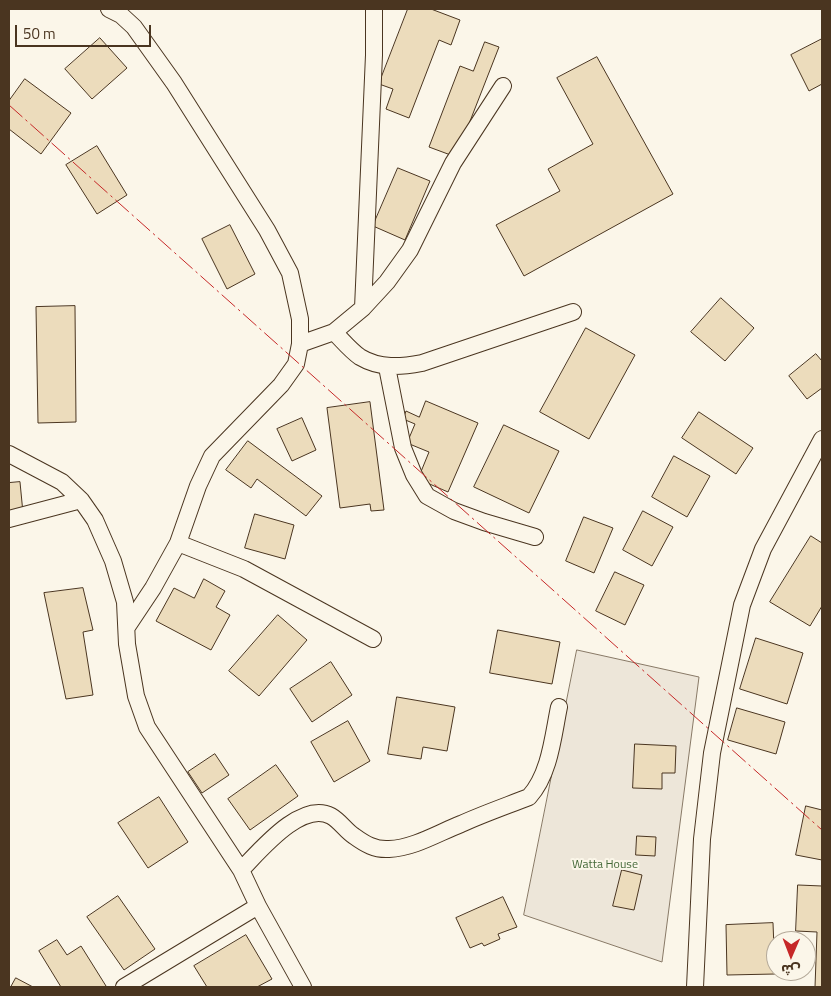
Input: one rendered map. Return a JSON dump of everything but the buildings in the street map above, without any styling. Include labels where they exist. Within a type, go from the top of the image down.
[{"type":"street","points":[[109,9],[122,15],[134,27],[174,83],[266,230],[290,273],[300,320],[300,344],[296,364],[280,384],[212,456],[198,486],[178,544],[153,588],[127,627]]},
{"type":"street","points":[[363,308],[374,55],[374,9]]},
{"type":"street","points":[[300,344],[334,332],[363,308],[387,282],[410,250],[453,163],[502,86]]},
{"type":"street","points":[[334,332],[360,357],[374,364],[402,367],[422,363],[573,312]]},
{"type":"street","points":[[388,367],[404,448],[414,475],[427,496],[454,511],[535,537]]},
{"type":"street","points":[[695,987],[702,839],[712,753],[742,605],[762,549],[822,439]]},
{"type":"street","points":[[9,454],[62,482],[81,500],[95,520],[114,561],[125,602],[127,644],[136,696],[147,727],[241,870],[258,906],[303,987]]},
{"type":"street","points":[[9,519],[81,500]]},
{"type":"street","points":[[178,544],[244,569],[373,639]]},
{"type":"street","points":[[241,870],[284,827],[311,814],[331,816],[350,834],[368,846],[389,849],[402,847],[428,838],[529,797],[538,787],[543,774],[551,747],[559,707]]},
{"type":"street","points":[[124,987],[258,906]]},
{"type":"green space","name":"Watta House","points":[[577,650],[699,677],[662,962],[524,915]]},
{"type":"power","points":[[9,105],[822,830]]}]
